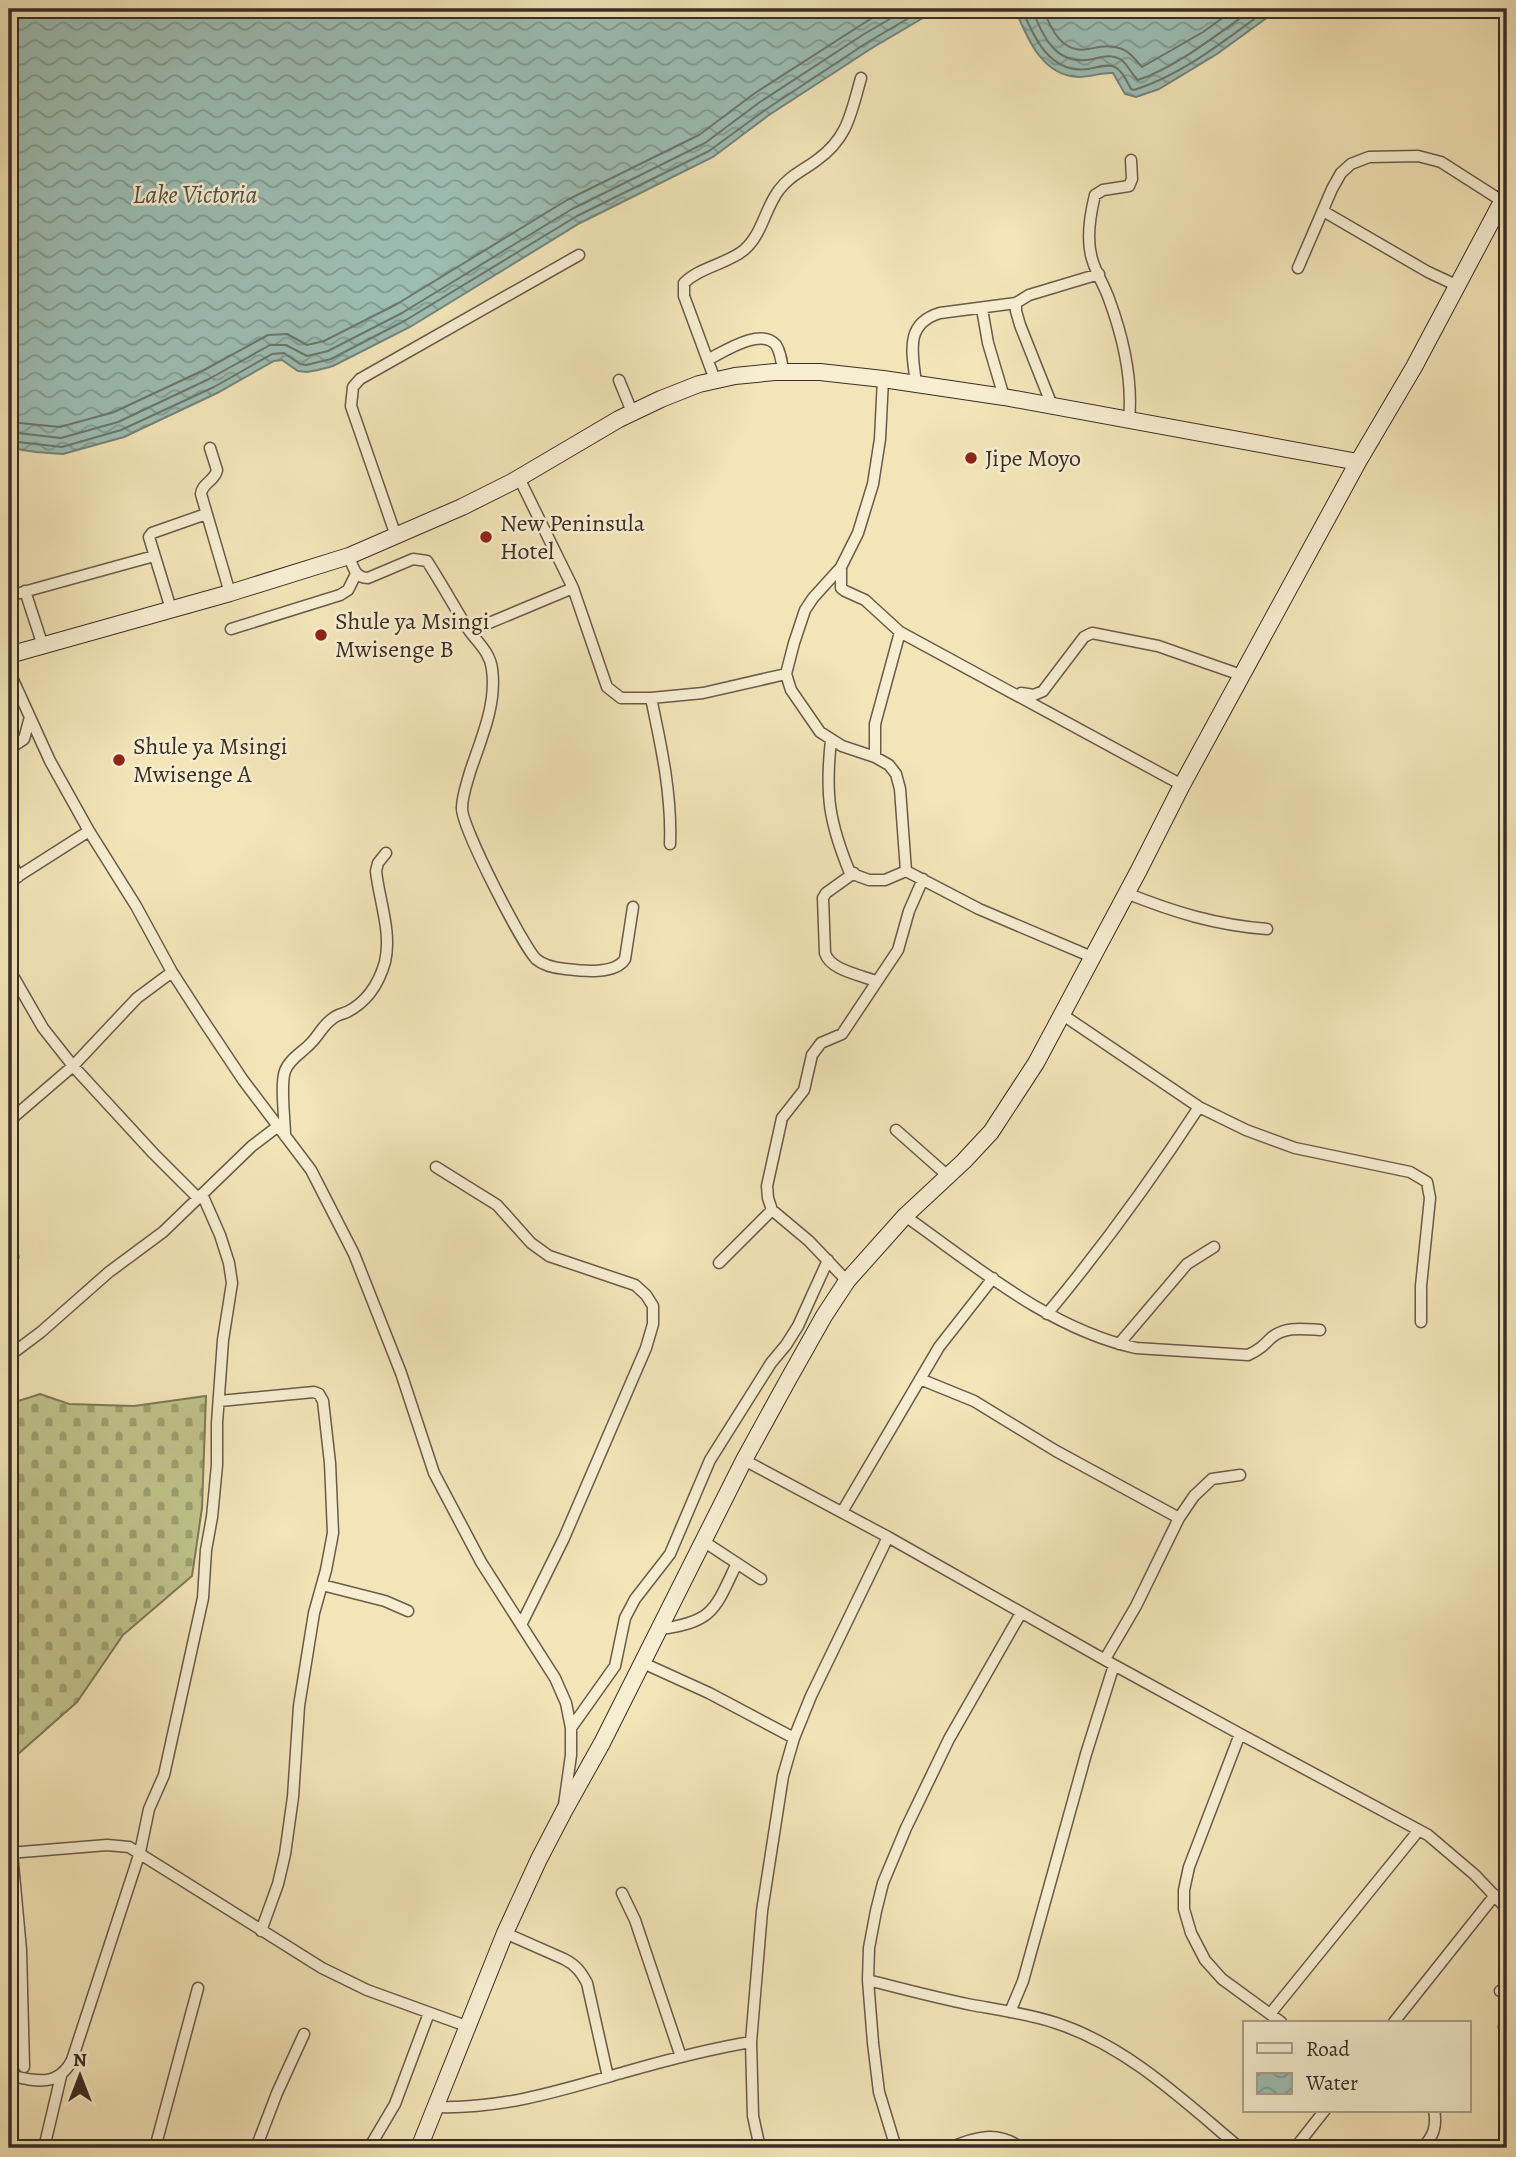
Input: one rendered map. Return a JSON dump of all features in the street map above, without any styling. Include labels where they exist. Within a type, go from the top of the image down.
[{"type":"main road","points":[[419,2148],[505,1933],[564,1811],[603,1743],[744,1460],[818,1326],[847,1281],[905,1216],[991,1132],[1031,1072],[1241,675],[1358,462],[1414,367],[1505,197]]},
{"type":"main road","points":[[9,655],[230,593],[349,556],[462,507],[519,478],[632,412],[684,389],[750,374],[820,372],[883,379],[1004,397],[1358,462]]},
{"type":"street","points":[[715,380],[684,296],[684,283],[695,275],[730,260],[746,248],[779,189],[795,174],[831,150],[840,140],[848,124],[861,78]]},
{"type":"street","points":[[1298,268],[1341,173],[1351,164],[1369,157],[1418,156],[1441,162],[1505,197]]},
{"type":"street","points":[[1129,420],[1131,399],[1124,348],[1092,258],[1089,236],[1095,195],[1103,190],[1129,186],[1132,179],[1131,160]]},
{"type":"street","points":[[1323,211],[1428,272],[1458,286]]},
{"type":"street","points":[[396,536],[354,418],[350,396],[353,387],[360,379],[579,254]]},
{"type":"street","points":[[916,384],[913,340],[920,323],[930,316],[1016,303],[1029,295],[1099,274]]},
{"type":"street","points":[[1016,303],[1020,325],[1053,408]]},
{"type":"street","points":[[982,309],[988,342],[1004,397]]},
{"type":"street","points":[[709,359],[751,339],[763,338],[771,341],[778,349],[783,372]]},
{"type":"street","points":[[883,379],[880,439],[873,484],[858,533],[841,567],[805,610],[786,674],[791,690],[820,732],[831,740],[875,757],[889,765],[896,774],[900,789],[906,871]]},
{"type":"street","points":[[619,380],[632,412]]},
{"type":"street","points":[[210,448],[217,470],[201,489],[230,593]]},
{"type":"street","points":[[519,478],[573,588],[607,687],[621,698],[703,693],[786,674]]},
{"type":"street","points":[[171,609],[149,537],[152,533],[206,514]]},
{"type":"street","points":[[9,596],[154,556]]},
{"type":"street","points":[[349,556],[356,574],[361,578],[368,578],[413,559],[427,561],[470,631],[485,650],[492,666],[491,709],[461,811],[464,824],[526,947],[538,961],[553,968],[577,971],[614,968],[625,959],[634,907]]},
{"type":"street","points":[[841,567],[841,588],[865,600],[900,632],[1182,785]]},
{"type":"street","points":[[231,629],[340,595],[348,590],[356,574]]},
{"type":"street","points":[[470,631],[573,588]]},
{"type":"street","points":[[24,591],[43,646]]},
{"type":"street","points":[[875,757],[875,724],[900,632]]},
{"type":"street","points":[[1012,691],[1040,694],[1084,637],[1093,633],[1158,646],[1241,675]]},
{"type":"street","points":[[9,671],[65,790],[136,906],[172,972],[243,1080],[311,1170],[354,1254],[401,1373],[434,1474],[448,1504],[481,1562],[555,1678],[566,1703],[571,1728],[571,1755],[564,1811]]},
{"type":"street","points":[[651,698],[666,783],[671,827],[670,844]]},
{"type":"street","points":[[9,749],[24,738],[30,717]]},
{"type":"street","points":[[831,740],[828,786],[830,812],[836,839],[850,873],[869,880],[885,880],[906,871],[979,909],[1092,957]]},
{"type":"street","points":[[9,857],[13,879],[89,831]]},
{"type":"street","points":[[285,1136],[285,1070],[334,1017],[347,1012],[369,995],[384,964],[386,931],[376,871],[386,853]]},
{"type":"street","points":[[854,873],[823,898],[825,953],[827,960],[834,965],[876,981]]},
{"type":"street","points":[[847,1281],[809,1241],[772,1210],[768,1199],[768,1185],[782,1118],[804,1090],[811,1055],[817,1047],[842,1034],[898,950],[909,911],[923,879]]},
{"type":"street","points":[[1126,893],[1177,913],[1210,922],[1267,929]]},
{"type":"street","points":[[9,969],[43,1028],[73,1066],[154,1154],[200,1196],[229,1263],[232,1283],[223,1340],[217,1465],[203,1598],[167,1765],[149,1809],[139,1852],[72,2060],[61,2076],[44,2148]]},
{"type":"street","points":[[9,1121],[73,1066],[137,998],[172,972]]},
{"type":"street","points":[[1063,1015],[1199,1107],[1269,1140],[1295,1149],[1400,1169],[1427,1182],[1430,1198],[1422,1286],[1422,1322]]},
{"type":"street","points":[[1047,1314],[1091,1261],[1199,1107]]},
{"type":"street","points":[[9,1356],[41,1332],[108,1272],[163,1232],[252,1146],[277,1127]]},
{"type":"street","points":[[896,1130],[948,1176]]},
{"type":"street","points":[[436,1167],[497,1205],[531,1243],[549,1256],[635,1285],[653,1306],[653,1324],[628,1393],[565,1538],[521,1625]]},
{"type":"street","points":[[719,1263],[772,1210]]},
{"type":"street","points":[[905,1216],[1047,1314],[1119,1345],[1248,1355],[1261,1349],[1281,1331],[1297,1328],[1320,1330]]},
{"type":"street","points":[[1119,1345],[1187,1264],[1214,1247]]},
{"type":"street","points":[[571,1728],[615,1666],[625,1618],[635,1598],[670,1554],[710,1460],[771,1363],[798,1326],[828,1261]]},
{"type":"street","points":[[842,1512],[939,1347],[993,1278]]},
{"type":"street","points":[[920,1379],[974,1401],[1056,1451],[1179,1518]]},
{"type":"street","points":[[220,1401],[304,1391],[319,1394],[323,1401],[327,1428],[334,1515],[331,1549],[310,1636],[299,1706],[293,1797],[285,1854],[278,1884],[261,1931]]},
{"type":"street","points":[[744,1460],[888,1536],[1109,1662],[1428,1835],[1457,1858],[1507,1909]]},
{"type":"street","points":[[1010,2012],[1023,1981],[1109,1662],[1179,1518],[1194,1496],[1212,1479],[1240,1475]]},
{"type":"street","points":[[760,2148],[753,2116],[751,2042],[762,1911],[776,1813],[794,1738],[841,1632],[888,1536]]},
{"type":"street","points":[[703,1541],[761,1579]]},
{"type":"street","points":[[660,1629],[685,1626],[707,1615],[717,1603],[737,1563]]},
{"type":"street","points":[[322,1585],[384,1601],[408,1611]]},
{"type":"street","points":[[896,2148],[879,2092],[873,2043],[869,1948],[876,1911],[883,1883],[949,1739],[1021,1613]]},
{"type":"street","points":[[643,1663],[709,1693],[794,1738]]},
{"type":"street","points":[[1240,1734],[1189,1867],[1184,1890],[1184,1909],[1191,1933],[1205,1960],[1222,1979],[1280,2021]]},
{"type":"street","points":[[1270,2014],[1419,1830]]},
{"type":"street","points":[[24,2067],[21,1950],[10,1853],[107,1845],[126,1846],[321,1968],[367,1990],[469,2028]]},
{"type":"street","points":[[622,1894],[635,1920],[681,2057]]},
{"type":"street","points":[[1400,2019],[1494,1895]]},
{"type":"street","points":[[505,1933],[565,1959],[581,1972],[587,1983],[608,2077]]},
{"type":"street","points":[[869,1980],[1055,2023],[1093,2038],[1134,2063],[1240,2148]]},
{"type":"street","points":[[155,2148],[198,1988]]},
{"type":"street","points":[[369,2148],[395,2104],[429,2013]]},
{"type":"street","points":[[256,2148],[304,2034]]},
{"type":"street","points":[[437,2108],[505,2103],[557,2093],[681,2057],[751,2042]]},
{"type":"street","points":[[9,2075],[42,2081],[61,2076]]},
{"type":"street","points":[[1296,2148],[1323,2112]]},
{"type":"street","points":[[1422,2148],[1436,2127],[1434,2112]]},
{"type":"street","points":[[950,2148],[984,2136],[998,2137],[1021,2148]]},
{"type":"green space","points":[[40,1394],[69,1404],[134,1406],[206,1396],[202,1508],[192,1576],[123,1635],[77,1702],[9,1762],[9,1404]]},
{"type":"water","name":"Lake Victoria","points":[[9,9],[938,9],[769,115],[713,157],[580,223],[410,327],[333,366],[318,370],[298,371],[282,360],[274,361],[217,393],[124,437],[63,454],[9,448]]},
{"type":"water","points":[[1015,9],[1279,9],[1217,54],[1159,89],[1136,97],[1125,94],[1113,73],[1079,77],[1055,70],[1038,54]]},
{"type":"place","name":"Jipe Moyo","points":[[971,458]]},
{"type":"place","name":"New Peninsula Hotel","points":[[486,537]]},
{"type":"place","name":"Shule ya Msingi Mwisenge B","points":[[321,635]]},
{"type":"place","name":"Shule ya Msingi Mwisenge A","points":[[119,760]]}]
